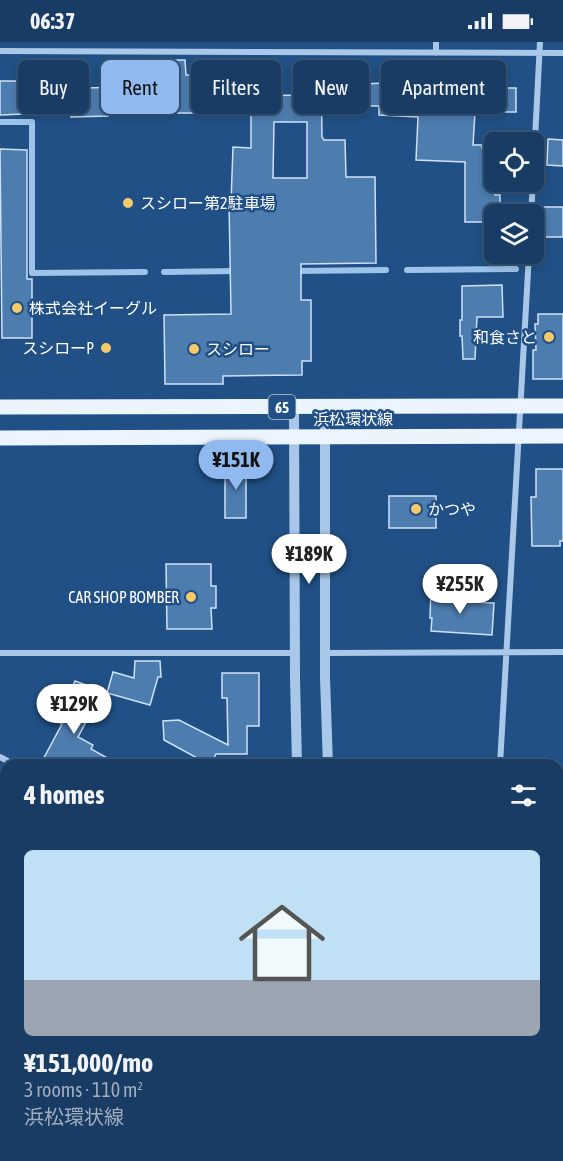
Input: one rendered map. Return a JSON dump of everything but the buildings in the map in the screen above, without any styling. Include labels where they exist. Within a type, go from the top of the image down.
[{"type":"main road","name":"浜松環状線","points":[[0,407],[563,406]]},
{"type":"main road","name":"浜松環状線","points":[[0,438],[563,436]]},
{"type":"street","points":[[108,42],[108,51]]},
{"type":"street","points":[[271,42],[271,52]]},
{"type":"street","points":[[436,42],[436,53]]},
{"type":"street","points":[[536,132],[540,42]]},
{"type":"street","points":[[0,51],[563,53]]},
{"type":"street","points":[[500,759],[528,264]]},
{"type":"street","points":[[294,406],[297,759]]},
{"type":"street","points":[[325,406],[325,653],[328,759]]},
{"type":"street","points":[[325,653],[563,652]]},
{"type":"street","points":[[0,653],[295,653]]},
{"type":"waterway","points":[[0,122],[32,122],[32,273],[145,272]]},
{"type":"waterway","points":[[407,270],[516,269]]},
{"type":"waterway","points":[[294,271],[386,270]]},
{"type":"waterway","points":[[164,272],[236,271]]},
{"type":"place","name":"スシロー第2駐車場","points":[[128,203]]},
{"type":"place","name":"株式会社イーグル","points":[[17,308]]},
{"type":"place","name":"和食さと","points":[[549,337]]},
{"type":"place","name":"スシローP","points":[[106,348]]},
{"type":"place","name":"スシロー","points":[[194,349]]},
{"type":"place","name":"かつや","points":[[416,509]]},
{"type":"place","name":"CAR SHOP BOMBER","points":[[191,597]]}]
